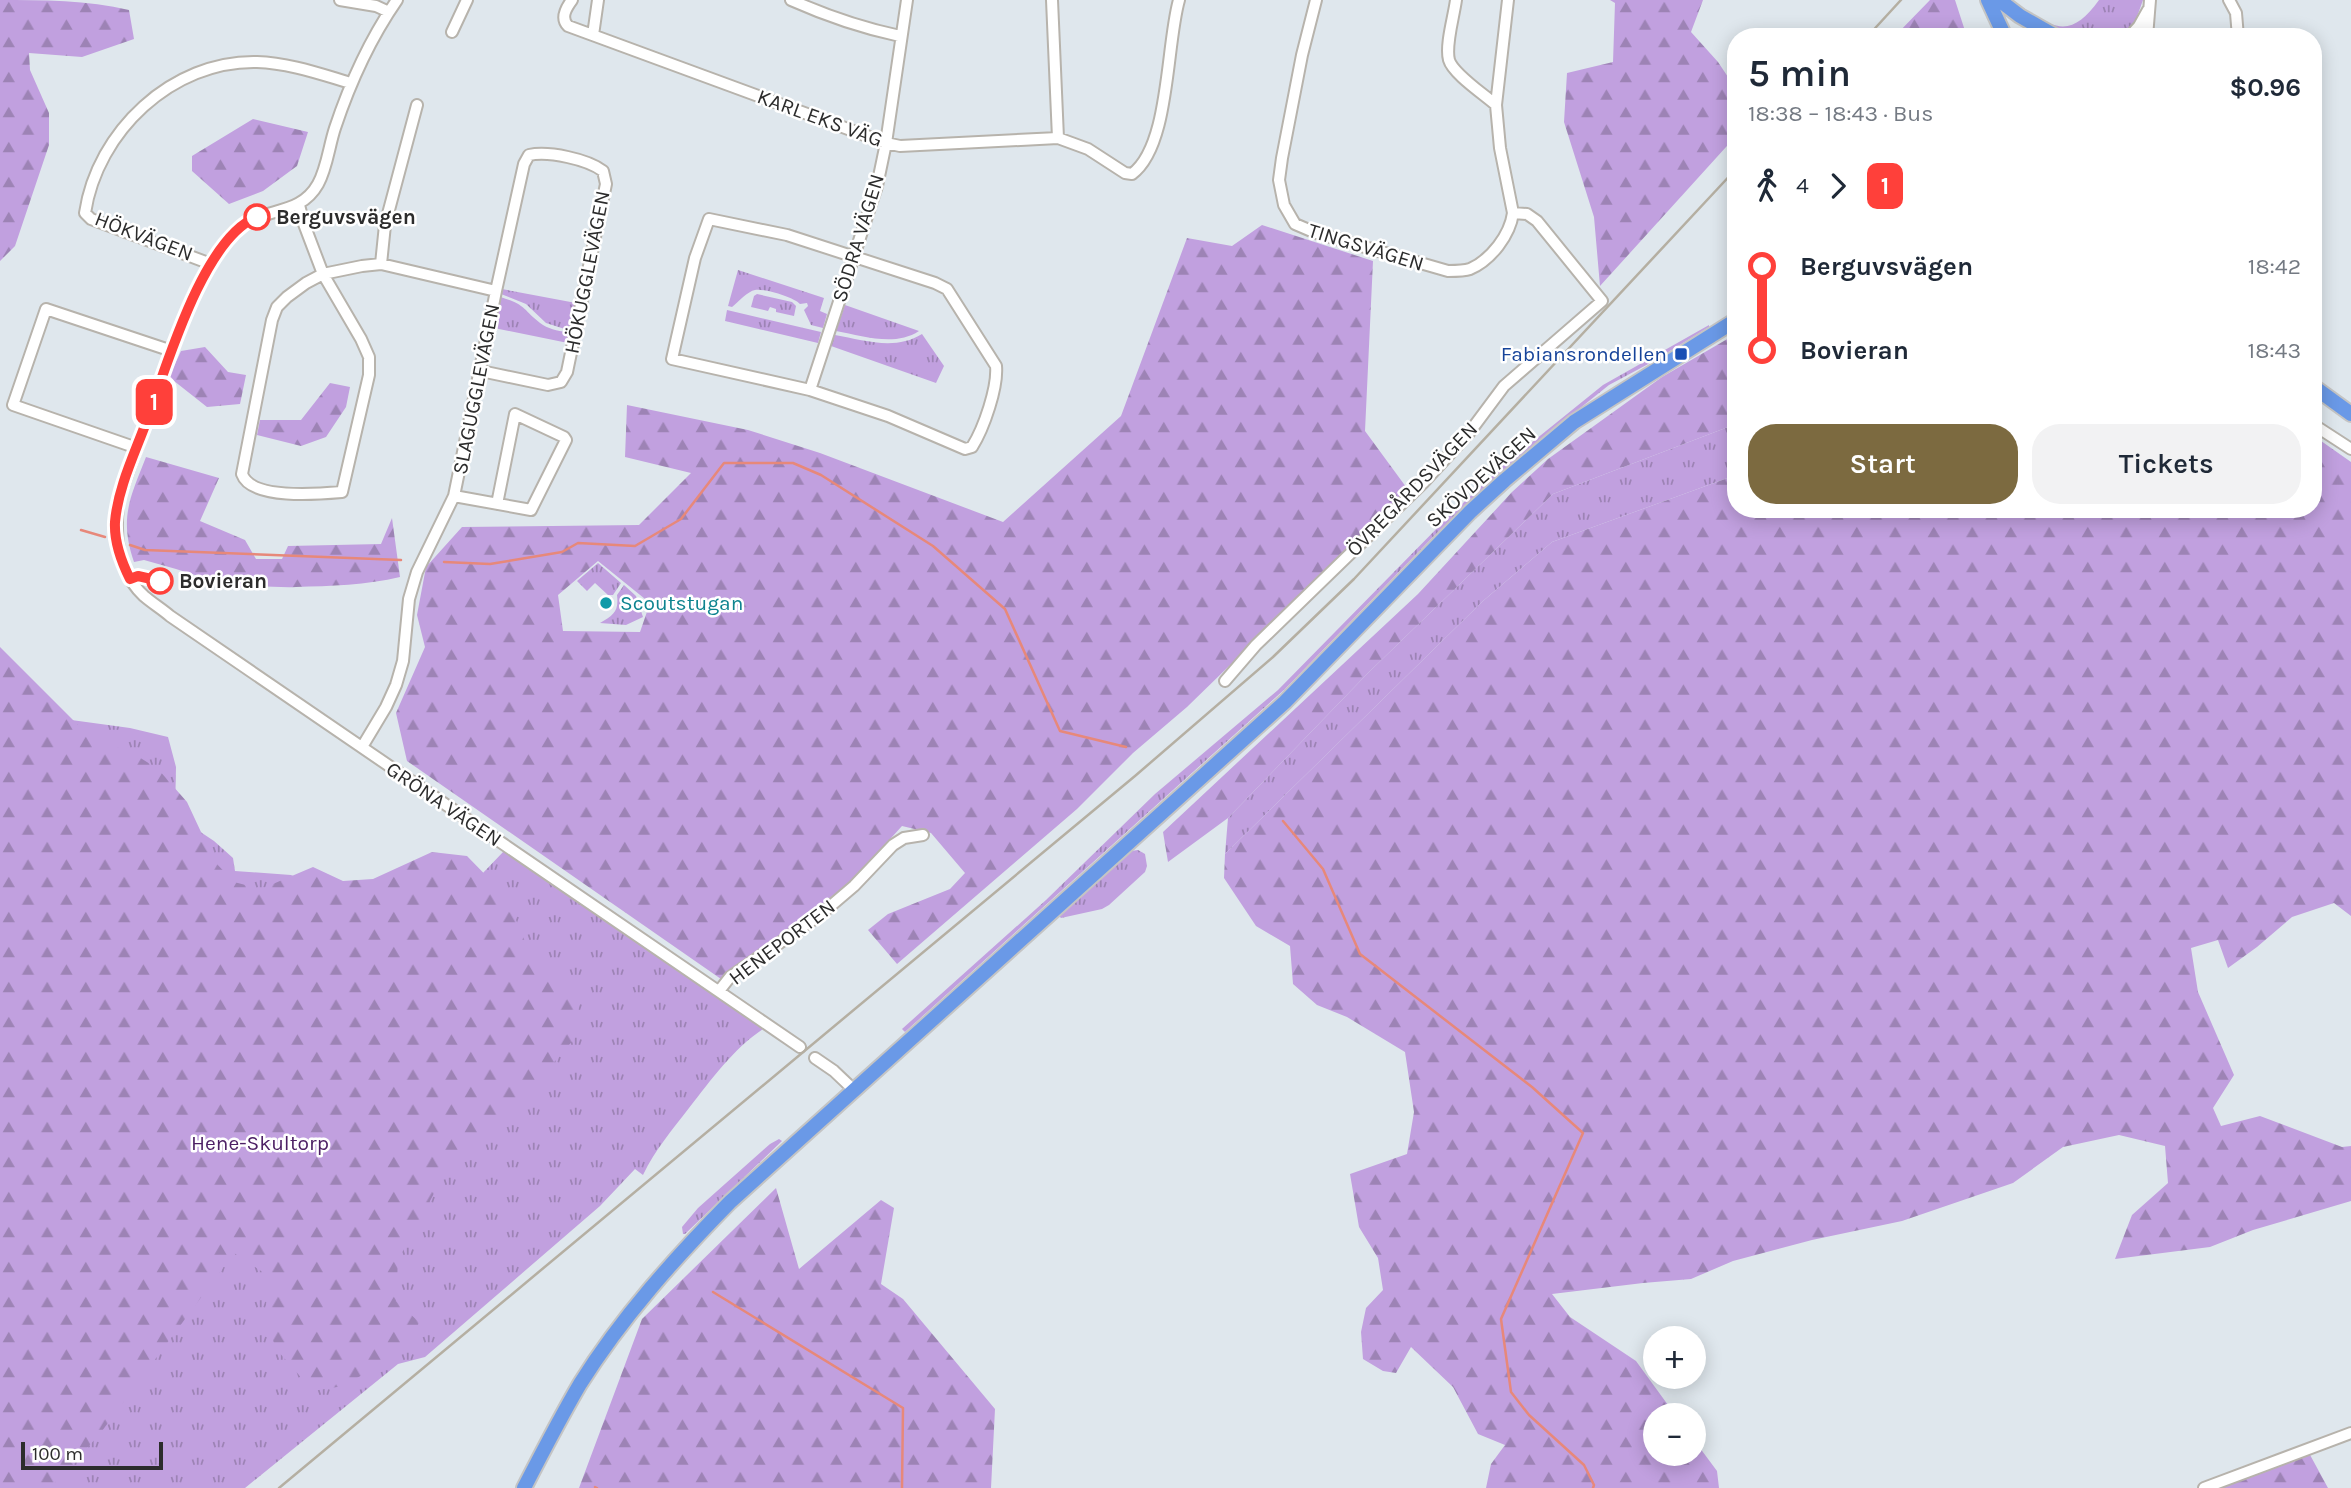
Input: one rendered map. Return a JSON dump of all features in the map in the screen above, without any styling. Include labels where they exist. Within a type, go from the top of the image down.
[{"type":"main road","points":[[1988,0],[2001,28]]},
{"type":"main road","points":[[1999,0],[2041,28]]},
{"type":"main road","name":"SKÖVDEVÄGEN","points":[[524,1488],[581,1382],[627,1317],[674,1260],[730,1202],[1285,702],[1470,512],[1515,472],[1574,422],[1727,326]]},
{"type":"main road","points":[[2322,393],[2351,414]]},
{"type":"street","points":[[340,0],[376,6],[389,12]]},
{"type":"street","points":[[172,351],[46,309],[13,405],[137,448],[186,313],[211,264],[222,246],[242,224],[264,214],[299,205],[310,197],[319,182],[351,83],[397,0]]},
{"type":"street","points":[[452,32],[467,0]]},
{"type":"street","name":"KARL EKS VÄG","points":[[572,0],[564,22],[886,143],[900,146],[1058,138]]},
{"type":"street","points":[[593,35],[598,0]]},
{"type":"street","points":[[791,0],[861,27],[900,36]]},
{"type":"street","name":"SÖDRA VÄGEN","points":[[810,390],[877,186],[907,0]]},
{"type":"street","points":[[1052,0],[1058,138],[1088,149],[1125,173],[1132,174],[1139,169],[1156,135],[1174,19],[1180,0]]},
{"type":"street","name":"TINGSVÄGEN","points":[[1316,0],[1302,55],[1279,180],[1283,205],[1295,224],[1316,233],[1448,271],[1470,269],[1492,254],[1512,222],[1513,213]]},
{"type":"street","points":[[1456,0],[1449,60],[1455,69],[1496,105]]},
{"type":"street","points":[[1508,0],[1496,105],[1500,148],[1513,213]]},
{"type":"street","points":[[2229,0],[2236,13],[2237,28]]},
{"type":"street","points":[[2137,28],[2149,5]]},
{"type":"street","points":[[2148,28],[2149,5]]},
{"type":"street","name":"HÖKVÄGEN","points":[[211,264],[92,219],[85,213],[107,151],[124,126],[141,108],[167,88],[206,70],[225,66],[256,62],[276,64],[351,83]]},
{"type":"street","points":[[381,264],[385,225],[417,106]]},
{"type":"street","name":"HÖKUGGLEVÄGEN","points":[[481,371],[548,385],[561,382],[567,372],[606,184],[603,171],[593,163],[541,153],[529,155],[524,164],[496,291]]},
{"type":"street","points":[[299,205],[323,274],[369,357],[369,375],[342,492],[301,495],[273,491],[249,484],[242,474],[272,320],[287,297],[323,274]]},
{"type":"street","name":"ÖVREGÅRDSVÄGEN","points":[[1225,681],[1256,645],[1423,483],[1469,433],[1504,386],[1602,302],[1537,221],[1527,214],[1513,213]]},
{"type":"street","points":[[709,219],[776,232],[947,289],[996,366],[997,380],[976,441],[972,447],[965,449],[888,416],[810,390],[672,359],[695,258],[709,219]]},
{"type":"street","name":"SLAGUGGLEVÄGEN","points":[[323,274],[381,264],[496,291],[454,496],[417,572],[409,599],[403,661],[396,684],[362,747]]},
{"type":"street","name":"SLAGUGGLEVÄGEN","points":[[454,496],[497,504],[531,510],[566,440],[515,414],[497,504]]},
{"type":"street","points":[[2322,430],[2351,449]]},
{"type":"street","name":"GRÖNA VÄGEN","points":[[137,448],[119,498],[115,524],[124,566],[143,595],[719,991]]},
{"type":"street","name":"HENEPORTEN","points":[[800,1047],[719,991],[730,977],[828,908],[893,845],[904,838],[923,835]]},
{"type":"street","points":[[815,1058],[854,1090]]},
{"type":"street","points":[[2204,1488],[2351,1433]]},
{"type":"green space","points":[[0,0],[81,2],[129,10],[134,39],[82,57],[29,53],[30,70],[49,113],[49,145],[15,246],[0,261]]},
{"type":"green space","points":[[1610,0],[1703,0],[1691,32],[1727,76],[1727,146],[1600,286],[1594,217],[1564,122],[1567,73],[1613,62],[1615,3]]},
{"type":"green space","points":[[1930,0],[1955,0],[1964,28],[1903,28]]},
{"type":"green space","points":[[2005,0],[2015,2],[2051,24],[2068,26],[2083,18],[2099,0],[2143,0],[2133,28],[2051,28]]},
{"type":"green space","points":[[253,119],[308,132],[297,166],[263,191],[229,204],[192,171],[192,156]]},
{"type":"green space","points":[[1262,225],[1373,261],[1365,431],[1409,491],[1187,707],[1133,753],[1077,809],[897,964],[868,930],[888,914],[950,889],[965,873],[931,833],[902,826],[851,882],[721,979],[407,761],[396,713],[425,647],[417,615],[426,567],[462,527],[639,525],[691,473],[625,457],[627,405],[748,430],[820,453],[1003,522],[1121,416],[1187,238],[1232,246]],"holes":[[[598,561],[650,603],[640,632],[563,631],[558,595]]]},
{"type":"green space","points":[[738,270],[824,298],[820,311],[827,314],[823,328],[811,325],[804,310],[808,306],[807,303],[800,304],[771,292],[752,291],[732,307],[728,306]]},
{"type":"green space","points":[[502,289],[576,303],[571,331],[546,323],[526,304],[501,294]]},
{"type":"green space","points":[[757,294],[792,302],[796,306],[794,316],[776,312],[776,309],[770,307],[768,311],[751,307]]},
{"type":"green space","points":[[500,297],[521,306],[546,327],[570,333],[568,343],[494,328]]},
{"type":"green space","points":[[845,305],[919,331],[910,336],[889,339],[836,331]]},
{"type":"green space","points":[[727,310],[821,332],[818,343],[725,321]]},
{"type":"green space","points":[[1709,325],[1652,362],[1609,385],[1509,465],[1432,538],[1285,689],[905,1032],[902,1029],[1046,900],[1155,794],[1278,690],[1448,517],[1505,464],[1603,385]]},
{"type":"green space","points":[[922,334],[944,366],[936,383],[831,346],[835,335],[890,343],[912,339]]},
{"type":"green space","points":[[1727,339],[1727,427],[1553,494],[1368,673],[1228,818],[1168,862],[1163,832],[1418,594],[1512,492],[1548,459],[1662,377]]},
{"type":"green space","points":[[205,347],[228,372],[246,375],[240,404],[207,407],[169,377],[181,351]]},
{"type":"green space","points":[[330,383],[350,387],[346,407],[326,437],[301,446],[257,435],[260,420],[301,420]]},
{"type":"green space","points":[[1727,427],[1727,478],[1552,542],[1483,601],[1225,854],[1228,818],[1368,673],[1553,494]]},
{"type":"green space","points":[[2322,442],[2351,462],[2351,916],[2334,903],[2292,917],[2228,968],[2218,940],[2191,948],[2198,992],[2234,1075],[2213,1108],[2221,1126],[2260,1116],[2342,1147],[2351,1146],[2351,1201],[2253,1230],[2210,1247],[2115,1259],[2132,1215],[2168,1183],[2165,1146],[2119,1135],[2063,1147],[2013,1183],[1902,1221],[1812,1240],[1733,1261],[1691,1279],[1552,1294],[1570,1317],[1636,1361],[1643,1371],[1643,1389],[1656,1389],[1667,1403],[1643,1403],[1643,1466],[1706,1466],[1706,1456],[1717,1471],[1719,1488],[1486,1488],[1491,1464],[1505,1445],[1478,1434],[1453,1387],[1411,1347],[1396,1373],[1383,1371],[1363,1359],[1361,1332],[1366,1308],[1383,1290],[1378,1258],[1359,1227],[1350,1174],[1407,1154],[1414,1112],[1405,1052],[1347,1017],[1317,1005],[1293,984],[1290,946],[1256,926],[1224,878],[1225,854],[1483,601],[1552,542],[1727,478],[1727,518],[2322,518]]},
{"type":"green space","points":[[146,457],[219,478],[200,521],[245,540],[256,559],[282,559],[288,546],[381,544],[392,518],[400,577],[348,585],[236,588],[144,560],[134,562],[127,533],[128,508]]},
{"type":"green space","points":[[598,563],[621,583],[613,595],[608,595],[595,583],[587,591],[577,581]]},
{"type":"green space","points":[[624,585],[636,596],[643,617],[626,625],[600,623],[614,612],[617,595]]},
{"type":"green space","name":"Hene-Skultorp","points":[[0,647],[92,739],[131,752],[158,769],[187,802],[215,862],[234,882],[261,889],[313,867],[343,881],[373,879],[432,852],[467,856],[506,896],[531,956],[580,997],[575,1038],[504,1120],[457,1151],[398,1260],[396,1301],[419,1322],[411,1347],[343,1386],[313,1391],[277,1350],[264,1319],[270,1277],[234,1253],[99,1435],[50,1488],[0,1488]]},
{"type":"green space","name":"Hene-Skultorp","points":[[0,661],[64,719],[130,728],[168,737],[176,767],[175,815],[214,841],[233,858],[235,871],[291,875],[331,893],[482,874],[504,851],[763,1029],[732,1055],[714,1076],[664,1140],[643,1175],[635,1169],[600,1206],[425,1357],[398,1364],[245,1488],[0,1488]]},
{"type":"green space","points":[[1138,850],[1145,854],[1145,872],[1109,905],[1102,909],[1061,918],[1059,916],[1131,851]]},
{"type":"green space","points":[[779,1139],[782,1141],[683,1234],[682,1227],[698,1208]]},
{"type":"green space","points":[[776,1188],[799,1269],[881,1200],[894,1208],[881,1284],[903,1299],[995,1409],[991,1488],[579,1488],[642,1319]]},
{"type":"green space","points":[[2309,1453],[2328,1488],[2221,1488]]},
{"type":"waterway","points":[[444,562],[490,564],[562,552],[578,543],[635,546],[681,519],[724,463],[793,463],[821,475],[933,546],[1005,609],[1060,731],[1126,747]]},
{"type":"waterway","points":[[81,530],[105,537]]},
{"type":"waterway","points":[[130,545],[145,550],[401,560]]},
{"type":"waterway","points":[[1283,821],[1323,869],[1360,954],[1532,1087],[1583,1133],[1501,1319],[1511,1392],[1529,1415],[1584,1465],[1593,1488]]},
{"type":"waterway","points":[[713,1292],[903,1408],[902,1488]]},
{"type":"railway","points":[[1875,28],[1901,0]]},
{"type":"railway","points":[[279,1488],[1135,776],[1273,657],[1354,579],[1727,179]]},
{"type":"bus line","name":"1","points":[[160,581],[138,576],[130,579],[117,542],[115,524],[119,498],[186,313],[222,246],[242,224],[257,217]]},
{"type":"place","name":"Berguvsvägen","points":[[257,217]]},
{"type":"place","name":"Fabiansrondellen","points":[[1681,354]]},
{"type":"place","name":"Bovieran","points":[[160,581]]},
{"type":"place","name":"Scoutstugan","points":[[606,603]]}]
